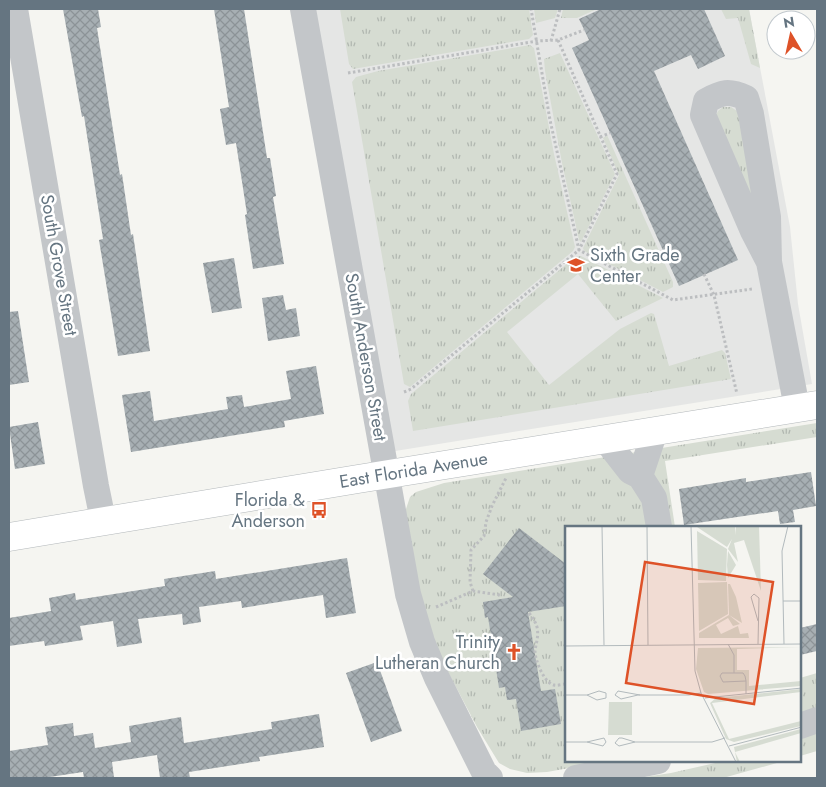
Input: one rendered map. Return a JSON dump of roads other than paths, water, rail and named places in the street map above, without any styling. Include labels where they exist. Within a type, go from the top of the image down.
[{"type":"main road","name":"East Florida Avenue","points":[[9,537],[103,520],[807,407]]},
{"type":"street","name":"South Grove Street","points":[[15,9],[103,520]]},
{"type":"street","name":"South Anderson Street","points":[[303,9],[408,594],[422,642],[480,776]]},
{"type":"street","points":[[769,262],[768,217],[751,114],[746,98],[733,92],[719,94],[706,101],[703,115],[753,231],[769,262],[807,407]]},
{"type":"street","points":[[640,476],[655,431]]},
{"type":"street","points":[[606,439],[630,471],[640,476],[654,498],[659,526]]},
{"type":"street","points":[[801,726],[817,720]]},
{"type":"street","points":[[576,778],[653,762]]},
{"type":"place","name":"Sixth Grade Center","points":[[576,265]]},
{"type":"place","name":"Florida & Anderson","points":[[319,510]]},
{"type":"place","name":"Trinity Lutheran Church","points":[[514,652]]}]
